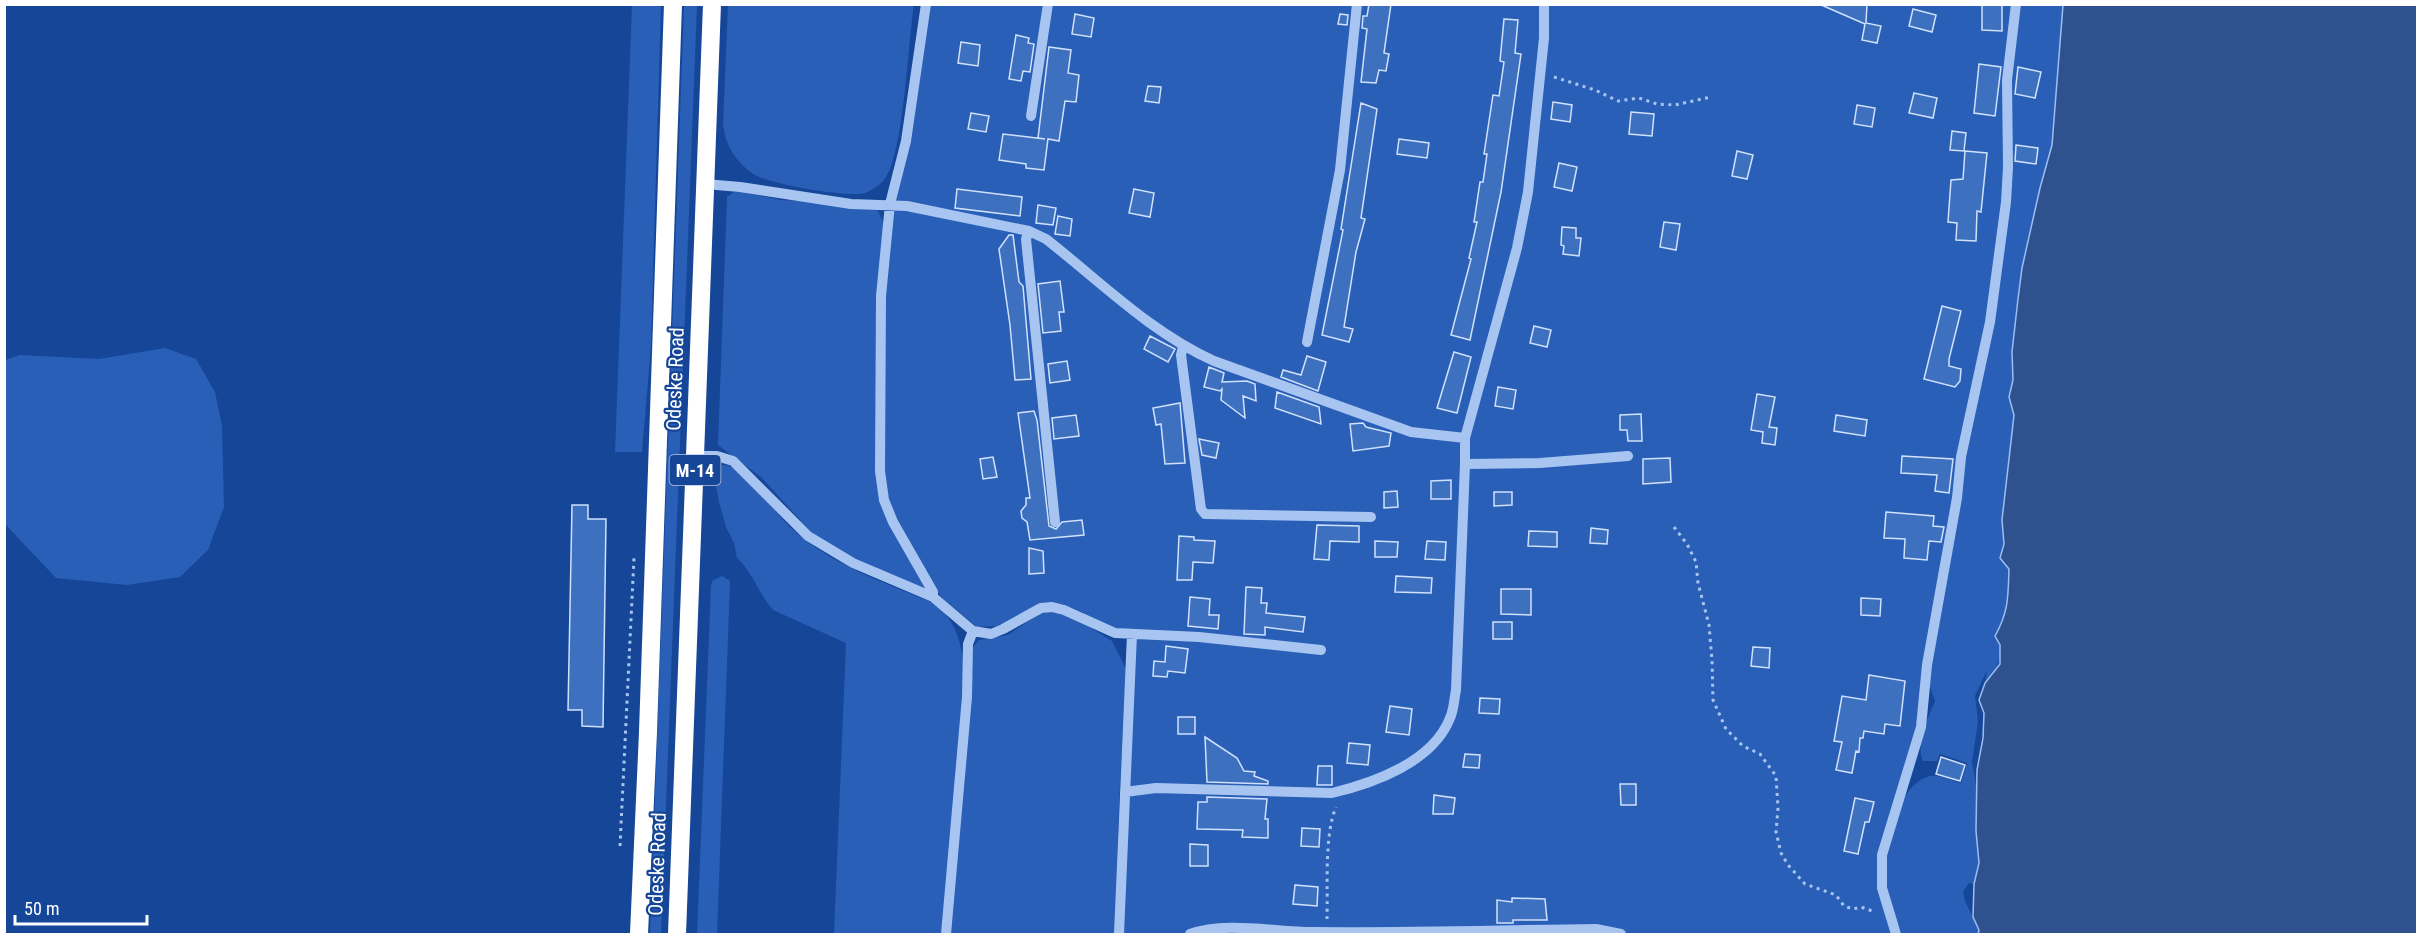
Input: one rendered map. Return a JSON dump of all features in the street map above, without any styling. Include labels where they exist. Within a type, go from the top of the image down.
[{"type":"highway","name":"Odeske Road","points":[[639,934],[650,684],[673,4]]},
{"type":"highway","name":"Odeske Road","points":[[677,934],[712,4]]},
{"type":"lane","points":[[926,4],[906,141],[890,204],[881,296],[880,471],[888,511],[933,592],[933,597]]},
{"type":"lane","points":[[1031,116],[1048,4]]},
{"type":"lane","points":[[1307,342],[1340,170],[1357,4]]},
{"type":"lane","points":[[1125,792],[1156,788],[1304,793],[1340,791],[1356,787],[1395,770],[1422,754],[1441,734],[1451,717],[1457,667],[1465,438],[1517,248],[1532,162],[1544,38],[1544,4]]},
{"type":"lane","points":[[1896,934],[1882,888],[1882,855],[1921,727],[1928,665],[1957,498],[1961,457],[1990,322],[2001,255],[2008,167],[2007,80],[2016,4]]},
{"type":"lane","points":[[705,184],[851,204],[890,204],[1029,231],[1046,239],[1086,270],[1135,314],[1183,347],[1214,361],[1411,432],[1465,438]]},
{"type":"lane","points":[[1029,231],[1026,239],[1054,522]]},
{"type":"lane","points":[[1183,347],[1181,355],[1199,497],[1201,509],[1205,514],[1371,517]]},
{"type":"lane","points":[[695,456],[717,456],[733,461],[787,518],[817,543],[853,563],[933,597],[973,631],[991,634],[1041,608],[1052,607],[1064,610],[1111,632],[1198,637],[1321,650]]},
{"type":"lane","points":[[1465,464],[1540,463],[1628,456]]},
{"type":"lane","points":[[946,934],[967,697],[968,644],[973,631]]},
{"type":"lane","points":[[1119,934],[1132,634]]},
{"type":"lane","points":[[1190,934],[1205,930],[1244,929],[1326,932],[1596,929],[1621,934]]},
{"type":"path","points":[[1539,73],[1595,90],[1618,101],[1638,98],[1657,104],[1675,105],[1711,97]]},
{"type":"path","points":[[1674,527],[1687,544],[1696,562],[1698,583],[1709,625],[1713,700],[1726,729],[1743,746],[1760,754],[1776,776],[1778,808],[1776,832],[1781,853],[1788,865],[1805,884],[1836,895],[1844,906],[1889,912]]},
{"type":"path","points":[[1326,932],[1329,834],[1340,791]]},
{"type":"shaded area","points":[[632,5],[661,5],[651,346],[642,452],[615,452]]},
{"type":"shaded area","points":[[684,5],[697,5],[661,934],[650,934]]},
{"type":"shaded area","points":[[728,5],[914,5],[901,124],[891,167],[880,184],[865,193],[842,194],[775,182],[753,174],[741,164],[726,140],[723,125]]},
{"type":"shaded area","points":[[930,5],[2063,5],[2052,145],[2022,268],[2012,352],[2013,380],[2009,397],[2014,415],[2002,520],[2004,544],[2000,558],[2009,569],[2007,603],[1995,636],[2000,649],[1999,660],[1985,683],[1987,670],[1975,696],[1978,722],[1972,762],[1977,791],[1976,831],[1979,863],[1974,884],[1969,883],[1963,892],[1979,930],[1978,934],[1902,934],[1885,883],[1884,864],[1889,834],[1894,818],[1909,790],[1919,781],[1930,776],[1961,783],[1967,763],[1940,754],[1937,761],[1923,761],[1921,739],[1935,701],[1930,687],[1878,854],[1891,934],[1122,934],[1136,630],[1105,627],[1082,612],[1067,606],[1038,605],[997,626],[977,627],[941,597],[888,504],[884,479],[885,294],[890,235],[898,189],[911,140]]},
{"type":"shaded area","points":[[2063,5],[2417,5],[2417,934],[1978,934],[1979,930],[1973,917],[1974,884],[1979,863],[1976,831],[1977,770],[1983,738],[1984,713],[1979,700],[1985,683],[2000,664],[2000,645],[1995,636],[2005,611],[2008,587],[2009,569],[2000,558],[2004,544],[2002,520],[2014,415],[2009,397],[2013,380],[2012,352],[2022,268],[2052,145]]},
{"type":"shaded area","points":[[734,192],[781,200],[839,203],[873,208],[878,211],[885,226],[881,497],[930,592],[831,548],[810,531],[762,478],[718,445],[727,197]]},
{"type":"shaded area","points":[[165,348],[196,359],[215,392],[222,426],[224,507],[208,550],[180,577],[127,585],[56,578],[5,524],[5,360],[20,355],[99,359]]},
{"type":"shaded area","points":[[724,465],[732,467],[750,481],[783,520],[806,540],[859,572],[936,604],[945,613],[956,632],[962,653],[964,689],[944,934],[834,934],[846,643],[773,610],[768,604],[747,569],[737,558],[734,543],[726,527],[714,475],[715,467]]},
{"type":"shaded area","points":[[722,576],[730,583],[717,934],[697,934],[711,586],[712,581]]},
{"type":"shaded area","points":[[1058,611],[1070,615],[1112,641],[1126,669],[1115,934],[950,934],[973,647],[979,640],[1008,635],[1036,616]]},
{"type":"building","points":[[1369,4],[1391,4],[1384,53],[1389,54],[1386,71],[1379,70],[1376,83],[1361,82],[1367,29],[1362,28],[1363,16],[1367,16]]},
{"type":"building","points":[[1819,4],[1867,4],[1866,23],[1881,26],[1877,43],[1862,40],[1865,24]]},
{"type":"building","points":[[1982,4],[2002,4],[2002,31],[1982,30]]},
{"type":"building","points":[[1913,9],[1936,15],[1932,32],[1909,26]]},
{"type":"building","points":[[1075,14],[1094,18],[1091,37],[1072,34]]},
{"type":"building","points":[[1340,14],[1348,15],[1347,25],[1338,24]]},
{"type":"building","points":[[1504,19],[1518,20],[1515,53],[1521,54],[1501,192],[1470,340],[1451,335],[1471,259],[1469,258],[1477,222],[1474,222],[1480,182],[1483,182],[1487,154],[1484,154],[1493,95],[1499,96],[1504,62],[1500,61]]},
{"type":"building","points":[[1016,35],[1029,38],[1028,43],[1034,44],[1030,72],[1023,71],[1021,81],[1009,79]]},
{"type":"building","points":[[961,42],[980,45],[978,66],[958,63]]},
{"type":"building","points":[[1049,47],[1071,50],[1068,73],[1079,75],[1076,102],[1065,101],[1059,141],[1048,139],[1044,170],[1026,168],[1026,164],[999,160],[1003,134],[1045,139],[1038,138]]},
{"type":"building","points":[[1979,64],[2001,67],[1995,116],[1974,113]]},
{"type":"building","points":[[2018,67],[2041,72],[2035,98],[2015,94]]},
{"type":"building","points":[[1148,86],[1161,87],[1159,103],[1145,101]]},
{"type":"building","points":[[1914,93],[1937,98],[1933,118],[1909,113]]},
{"type":"building","points":[[1553,102],[1572,105],[1570,122],[1551,119]]},
{"type":"building","points":[[1361,103],[1377,109],[1361,218],[1365,219],[1356,252],[1344,327],[1353,329],[1349,342],[1322,335],[1343,230],[1341,229]]},
{"type":"building","points":[[1857,105],[1875,108],[1872,127],[1854,124]]},
{"type":"building","points":[[1631,112],[1654,114],[1652,136],[1629,134]]},
{"type":"building","points":[[971,113],[989,116],[986,132],[968,129]]},
{"type":"building","points":[[1952,131],[1966,133],[1964,151],[1950,150]]},
{"type":"building","points":[[1399,139],[1429,143],[1427,158],[1397,154]]},
{"type":"building","points":[[2016,145],[2038,148],[2036,164],[2015,161]]},
{"type":"building","points":[[1737,151],[1753,155],[1747,179],[1732,176]]},
{"type":"building","points":[[1965,151],[1987,153],[1981,212],[1977,211],[1976,241],[1956,240],[1957,223],[1948,222],[1951,180],[1963,179]]},
{"type":"building","points":[[1559,163],[1577,167],[1572,191],[1554,187]]},
{"type":"building","points":[[957,189],[1022,197],[1020,216],[955,208]]},
{"type":"building","points":[[1134,189],[1154,193],[1150,217],[1129,213]]},
{"type":"building","points":[[1038,205],[1056,208],[1053,225],[1036,223]]},
{"type":"building","points":[[1058,216],[1072,219],[1070,236],[1055,234]]},
{"type":"building","points":[[1664,222],[1680,224],[1676,250],[1660,247]]},
{"type":"building","points":[[1562,227],[1576,228],[1576,238],[1581,238],[1579,256],[1563,254]]},
{"type":"building","points":[[1009,235],[1013,235],[1019,282],[1023,286],[1031,379],[1015,380],[999,249]]},
{"type":"building","points":[[1060,281],[1064,312],[1059,312],[1061,331],[1043,333],[1038,284]]},
{"type":"building","points":[[1942,306],[1961,311],[1949,359],[1949,366],[1961,369],[1960,381],[1955,387],[1924,379]]},
{"type":"building","points":[[1534,326],[1551,330],[1547,347],[1530,343]]},
{"type":"building","points":[[1150,336],[1175,349],[1168,362],[1144,349]]},
{"type":"building","points":[[1454,352],[1471,357],[1457,413],[1437,408]]},
{"type":"building","points":[[1307,356],[1326,362],[1318,391],[1281,377],[1283,370],[1301,375]]},
{"type":"building","points":[[1067,361],[1070,380],[1050,383],[1048,364]]},
{"type":"building","points":[[1209,367],[1224,373],[1222,382],[1247,381],[1255,384],[1256,401],[1243,396],[1245,418],[1221,400],[1222,389],[1220,391],[1204,387]]},
{"type":"building","points":[[1498,387],[1516,390],[1513,409],[1495,406]]},
{"type":"building","points":[[1277,392],[1319,407],[1321,424],[1275,408]]},
{"type":"building","points":[[1757,394],[1775,397],[1769,427],[1777,428],[1775,445],[1762,443],[1763,432],[1751,430]]},
{"type":"building","points":[[1180,403],[1185,463],[1165,464],[1161,424],[1156,425],[1153,408]]},
{"type":"building","points":[[1034,411],[1037,420],[1049,526],[1056,529],[1062,522],[1082,520],[1084,535],[1030,540],[1027,522],[1022,518],[1021,511],[1026,505],[1026,498],[1030,498],[1018,413]]},
{"type":"building","points":[[1641,414],[1642,441],[1628,441],[1627,430],[1620,430],[1620,415]]},
{"type":"building","points":[[1076,415],[1079,436],[1054,439],[1052,418]]},
{"type":"building","points":[[1836,415],[1867,420],[1865,436],[1834,431]]},
{"type":"building","points":[[1363,423],[1366,427],[1391,433],[1389,446],[1353,451],[1350,424]]},
{"type":"building","points":[[1199,439],[1219,443],[1216,458],[1202,455]]},
{"type":"building","points":[[1902,456],[1953,459],[1949,493],[1935,491],[1937,475],[1901,473]]},
{"type":"building","points":[[993,457],[997,477],[983,479],[980,459]]},
{"type":"building","points":[[1670,458],[1671,482],[1643,484],[1643,459]]},
{"type":"building","points":[[1451,480],[1451,499],[1431,499],[1431,481]]},
{"type":"building","points":[[1397,491],[1398,507],[1384,508],[1384,492]]},
{"type":"building","points":[[1494,492],[1512,492],[1512,505],[1494,506]]},
{"type":"building","points":[[572,505],[588,505],[588,519],[606,519],[603,727],[582,726],[582,710],[568,710]]},
{"type":"building","points":[[1886,512],[1934,516],[1933,526],[1944,527],[1941,542],[1929,541],[1927,560],[1904,558],[1905,539],[1884,538]]},
{"type":"building","points":[[1317,525],[1359,526],[1359,542],[1330,541],[1329,560],[1314,559]]},
{"type":"building","points":[[1591,528],[1608,530],[1607,544],[1590,543]]},
{"type":"building","points":[[1529,531],[1557,532],[1557,547],[1528,546]]},
{"type":"building","points":[[1179,536],[1194,537],[1194,540],[1215,541],[1213,563],[1193,562],[1192,580],[1177,580]]},
{"type":"building","points":[[1375,541],[1398,542],[1397,557],[1375,557]]},
{"type":"building","points":[[1427,541],[1446,542],[1445,560],[1425,559]]},
{"type":"building","points":[[1029,548],[1043,551],[1044,573],[1029,574]]},
{"type":"building","points":[[1396,576],[1432,578],[1431,593],[1395,592]]},
{"type":"building","points":[[1246,587],[1262,588],[1261,603],[1267,603],[1266,613],[1305,617],[1303,632],[1265,627],[1265,635],[1244,634]]},
{"type":"building","points":[[1501,589],[1531,589],[1531,615],[1501,614]]},
{"type":"building","points":[[1190,597],[1210,599],[1209,615],[1219,615],[1218,629],[1188,626]]},
{"type":"building","points":[[1861,598],[1881,599],[1880,616],[1861,615]]},
{"type":"building","points":[[1493,622],[1512,622],[1512,639],[1493,639]]},
{"type":"building","points":[[1166,646],[1188,649],[1185,673],[1168,671],[1167,677],[1153,676],[1154,661],[1165,662]]},
{"type":"building","points":[[1753,647],[1770,648],[1769,668],[1751,666]]},
{"type":"building","points":[[1869,675],[1905,681],[1900,726],[1885,724],[1884,734],[1864,731],[1863,738],[1860,738],[1859,752],[1856,751],[1852,773],[1836,770],[1842,742],[1834,741],[1842,696],[1866,700]]},
{"type":"building","points":[[1480,698],[1500,699],[1499,714],[1479,713]]},
{"type":"building","points":[[1390,706],[1412,709],[1409,735],[1386,732]]},
{"type":"building","points":[[1178,717],[1195,717],[1195,734],[1178,734]]},
{"type":"building","points":[[1205,737],[1237,758],[1244,771],[1255,772],[1254,776],[1268,781],[1268,784],[1207,782]]},
{"type":"building","points":[[1349,743],[1370,745],[1368,765],[1347,763]]},
{"type":"building","points":[[1465,754],[1480,755],[1479,768],[1463,767]]},
{"type":"building","points":[[1941,757],[1965,765],[1960,781],[1936,774]]},
{"type":"building","points":[[1318,766],[1332,766],[1332,785],[1317,785]]},
{"type":"building","points":[[1620,784],[1636,784],[1636,805],[1621,805]]},
{"type":"building","points":[[1434,795],[1455,798],[1453,814],[1433,814]]},
{"type":"building","points":[[1207,797],[1267,799],[1265,819],[1268,819],[1268,838],[1242,837],[1243,830],[1197,829],[1198,802],[1207,802]]},
{"type":"building","points":[[1855,798],[1874,802],[1869,822],[1865,822],[1858,854],[1844,851]]},
{"type":"building","points":[[1302,828],[1320,829],[1319,847],[1301,846]]},
{"type":"building","points":[[1190,844],[1208,845],[1208,866],[1190,866]]},
{"type":"building","points":[[1295,885],[1318,887],[1317,906],[1293,904]]},
{"type":"building","points":[[1512,898],[1545,899],[1547,920],[1513,920],[1513,923],[1497,923],[1497,900],[1512,902]]}]
